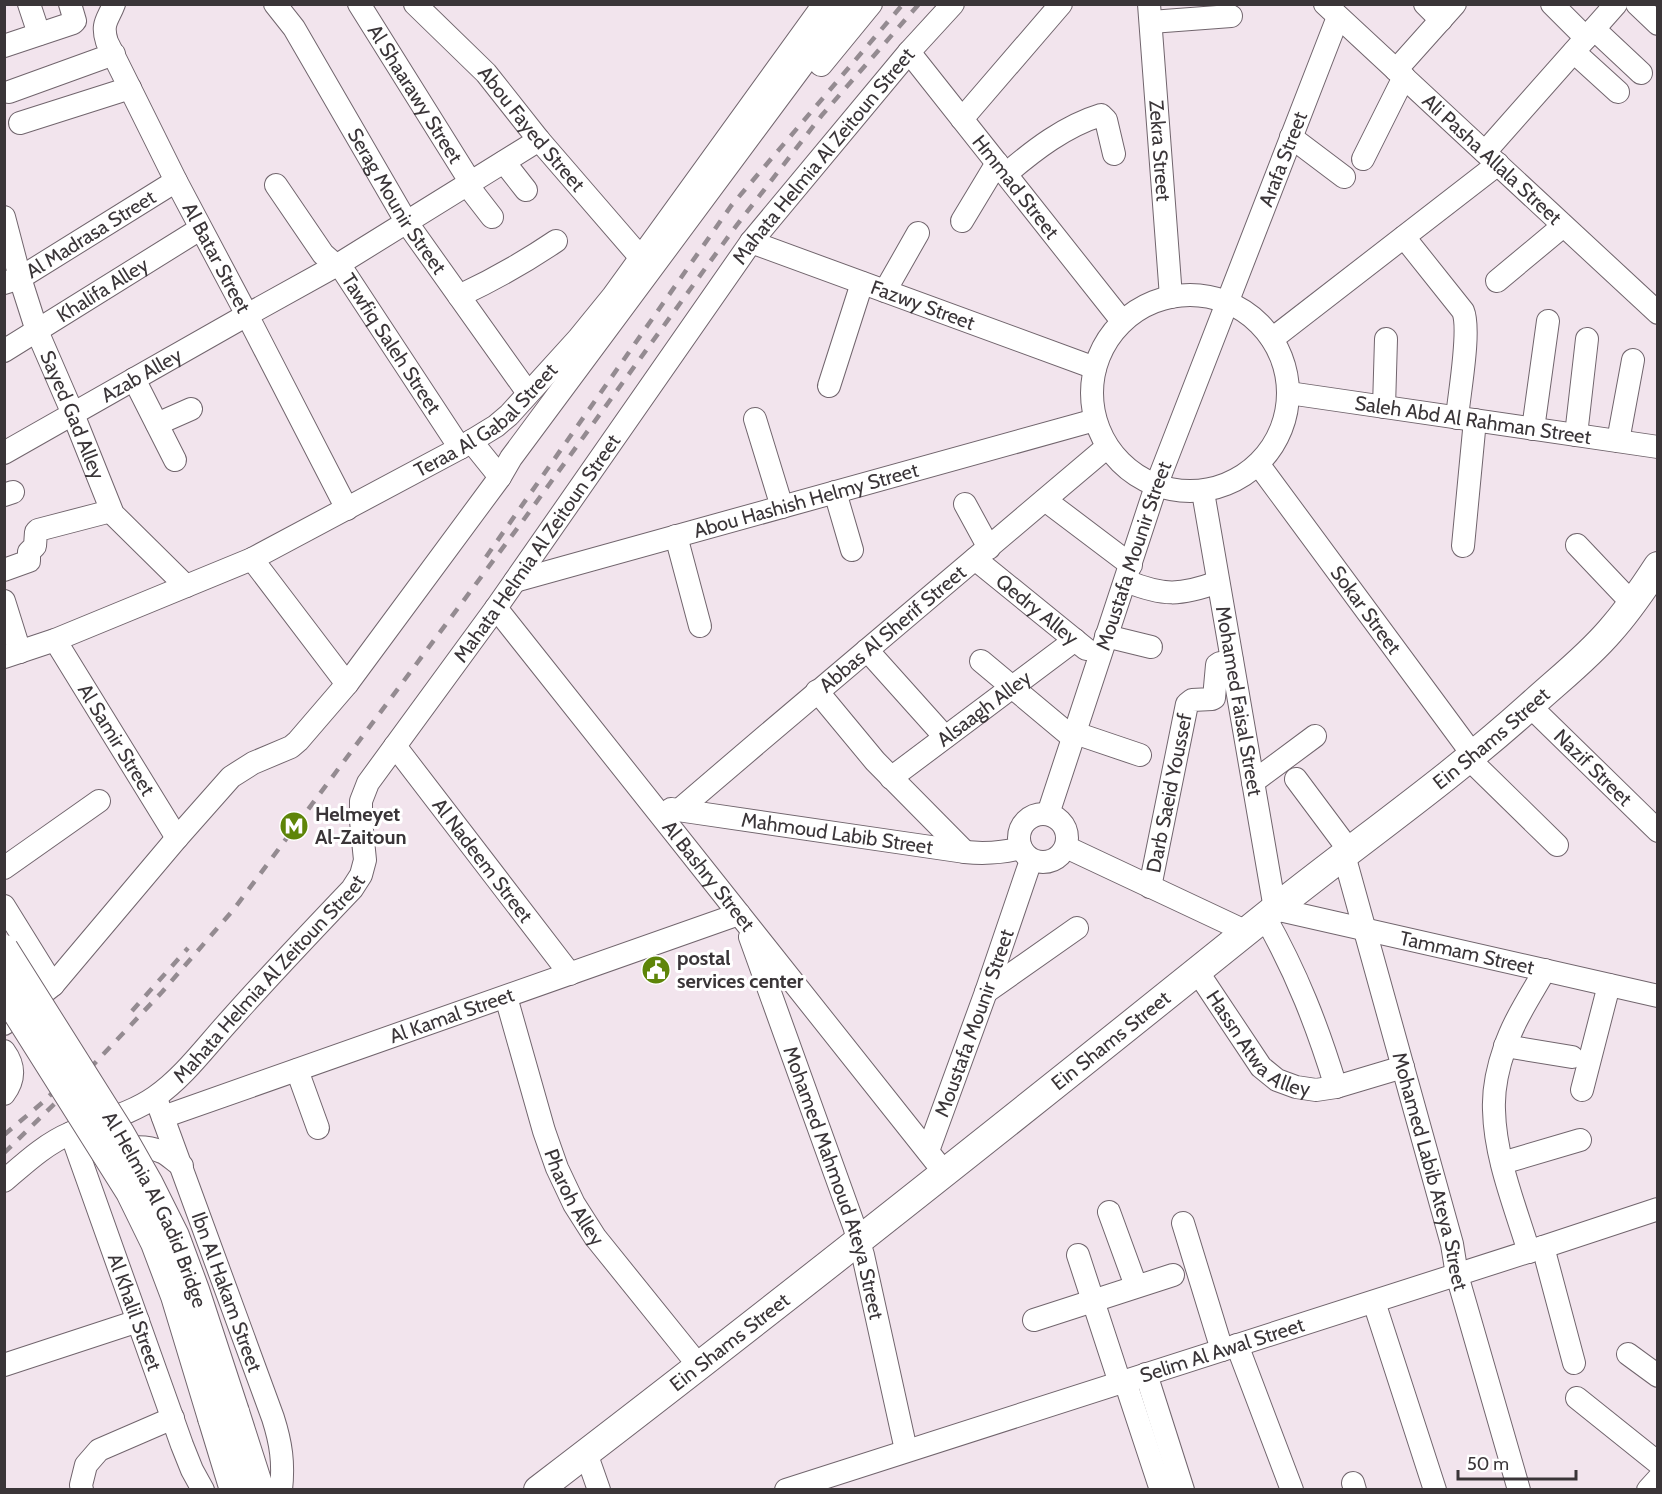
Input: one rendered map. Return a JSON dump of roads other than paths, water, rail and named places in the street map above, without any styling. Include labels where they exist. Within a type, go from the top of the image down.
[{"type":"main road","name":"Ein Shams Street","points":[[538,1490],[859,1241],[936,1162],[1197,971],[1471,757],[1610,632],[1658,566]]},
{"type":"main road","name":"Al Helmia Al Gadid Bridge","points":[[4,949],[149,1184],[175,1236],[191,1279],[224,1415],[234,1490]]},
{"type":"main road","name":"Al Helmia Al Gadid Bridge","points":[[4,992],[130,1192],[155,1243],[224,1415],[260,1490]]},
{"type":"main road","points":[[4,1024],[25,1041],[38,1047]]},
{"type":"street","points":[[29,4],[39,34]]},
{"type":"street","name":"Al Batar Street","points":[[114,4],[104,25],[105,34],[114,54],[200,229],[248,315],[346,509]]},
{"type":"street","name":"Serag Mounir Street","points":[[275,4],[294,28],[407,223],[528,393]]},
{"type":"street","name":"Al Shaarawy Street","points":[[359,4],[469,184],[492,217]]},
{"type":"street","name":"Abou Fayed Street","points":[[415,4],[486,73],[539,140],[642,258]]},
{"type":"street","name":"Teraa Al Gabal Street","points":[[12,655],[55,640],[252,559],[496,426],[509,415],[578,339],[642,258],[825,4]]},
{"type":"street","points":[[4,1024],[53,985],[231,777],[253,763],[291,747],[347,684],[500,477],[511,458],[848,4]]},
{"type":"street","points":[[684,226],[705,205],[768,131],[871,4]]},
{"type":"street","name":"Mahata Helmia Al Zeitoun Street","points":[[159,1107],[176,1079],[352,888],[361,875],[365,860],[361,801],[368,783],[496,608],[751,242],[909,52],[953,4]]},
{"type":"street","points":[[962,119],[1061,4]]},
{"type":"street","points":[[1363,159],[1400,73],[1448,12],[1425,4]]},
{"type":"street","points":[[1552,4],[1585,40],[1618,92]]},
{"type":"street","points":[[1272,339],[1404,237],[1491,158],[1616,4]]},
{"type":"street","points":[[1637,4],[1658,24]]},
{"type":"street","name":"Ali Pasha Allala Street","points":[[1331,10],[1563,225],[1654,304]]},
{"type":"street","name":"Arafa Street","points":[[1227,302],[1291,137],[1331,10]]},
{"type":"street","points":[[4,46],[71,24],[73,13]]},
{"type":"street","points":[[1150,13],[1231,16]]},
{"type":"street","name":"Zekra Street","points":[[1150,13],[1171,297]]},
{"type":"street","points":[[1585,40],[1641,73]]},
{"type":"street","name":"Hmmad Street","points":[[909,52],[1122,321]]},
{"type":"street","points":[[114,54],[7,87],[24,131],[130,88]]},
{"type":"street","points":[[962,222],[1001,168],[1029,155],[1072,127],[1101,115],[1106,120],[1114,154]]},
{"type":"street","points":[[1291,137],[1344,177]]},
{"type":"street","name":"Azab Alley","points":[[4,453],[339,264],[539,140]]},
{"type":"street","points":[[504,162],[526,190]]},
{"type":"street","name":"Al Madrasa Street","points":[[12,281],[176,181]]},
{"type":"street","name":"Tawfiq Saleh Street","points":[[276,185],[323,254],[332,262],[339,264],[465,444],[500,477]]},
{"type":"street","name":"Sayed Gad Alley","points":[[4,217],[12,281],[37,331],[73,414],[111,511],[186,586]]},
{"type":"street","points":[[1497,281],[1563,225]]},
{"type":"street","name":"Khalifa Alley","points":[[4,351],[200,229]]},
{"type":"street","points":[[885,291],[918,233]]},
{"type":"street","points":[[1404,237],[1463,311],[1466,322],[1463,546]]},
{"type":"street","points":[[459,296],[517,266],[556,241]]},
{"type":"street","name":"Fazwy Street","points":[[751,242],[1095,368]]},
{"type":"street","points":[[829,386],[862,283]]},
{"type":"street","points":[[1190,295],[1227,302],[1244,311],[1259,324],[1272,339],[1281,356],[1287,374],[1289,393],[1286,419],[1275,444],[1259,465],[1242,478],[1223,487],[1203,492],[1179,491],[1156,486],[1128,470],[1107,447],[1095,420],[1091,394],[1095,368],[1101,351],[1110,335],[1122,321],[1145,306],[1171,297],[1190,295]]},
{"type":"street","name":"Moustafa Mounir Street","points":[[1048,814],[1156,486],[1227,302]]},
{"type":"street","points":[[1533,429],[1548,321]]},
{"type":"street","points":[[1384,407],[1386,339]]},
{"type":"street","points":[[1576,435],[1587,339]]},
{"type":"street","points":[[1618,441],[1633,360]]},
{"type":"street","points":[[135,379],[175,460]]},
{"type":"street","name":"Saleh Abd Al Rahman Street","points":[[1289,393],[1658,447]]},
{"type":"street","points":[[157,424],[191,409]]},
{"type":"street","points":[[755,419],[782,507]]},
{"type":"street","name":"Abou Hashish Helmy Street","points":[[515,581],[1095,420]]},
{"type":"street","name":"Abbas Al Sherif Street","points":[[679,810],[1107,447]]},
{"type":"street","name":"Sokar Street","points":[[1259,465],[1471,757],[1557,845]]},
{"type":"street","points":[[835,492],[852,550]]},
{"type":"street","name":"Mohamed Faisal Street","points":[[1203,492],[1253,782],[1262,919],[1283,949],[1304,992],[1336,1087]]},
{"type":"street","points":[[1045,500],[1148,590],[1172,593],[1196,590],[1218,582]]},
{"type":"street","points":[[965,504],[982,554]]},
{"type":"street","points":[[4,570],[28,561],[29,552],[35,546],[38,530],[111,511]]},
{"type":"street","points":[[676,536],[700,626]]},
{"type":"street","points":[[1577,545],[1632,603]]},
{"type":"street","name":"Qedry Alley","points":[[982,554],[1098,660]]},
{"type":"street","points":[[252,559],[347,684]]},
{"type":"street","points":[[4,601],[12,655]]},
{"type":"street","name":"Al Bashry Street","points":[[496,608],[936,1162]]},
{"type":"street","points":[[1106,636],[1151,647]]},
{"type":"street","name":"Al Samir Street","points":[[55,640],[177,838]]},
{"type":"street","name":"Alsaagh Alley","points":[[891,778],[1075,640]]},
{"type":"street","points":[[867,650],[945,737]]},
{"type":"street","points":[[981,661],[1074,735],[1140,755]]},
{"type":"street","name":"Darb Saeid Youssef","points":[[1150,887],[1187,704],[1192,700],[1214,698],[1217,665],[1232,661]]},
{"type":"street","points":[[817,691],[875,761],[965,852]]},
{"type":"street","name":"Nazif Street","points":[[1530,706],[1658,831]]},
{"type":"street","points":[[1253,782],[1315,736]]},
{"type":"street","name":"Al Nadeem Street","points":[[395,746],[570,974]]},
{"type":"street","points":[[1296,779],[1346,853]]},
{"type":"street","points":[[4,868],[99,801]]},
{"type":"street","name":"Mahmoud Labib Street","points":[[654,807],[965,852],[1026,854]]},
{"type":"street","points":[[1048,814],[1065,827],[1068,840],[1066,847],[1063,853],[1052,861],[1038,862],[1026,854],[1019,841],[1022,826],[1033,816],[1048,814]]},
{"type":"street","points":[[1066,847],[1150,887],[1262,919]]},
{"type":"street","name":"Mohamed Labib Ateya Street","points":[[1346,853],[1364,930],[1452,1244],[1457,1275],[1519,1490]]},
{"type":"street","name":"Moustafa Mounir Street","points":[[936,1162],[1026,854]]},
{"type":"street","points":[[4,906],[53,985]]},
{"type":"street","name":"Al Kamal Street","points":[[159,1107],[297,1070],[570,974],[742,917]]},
{"type":"street","name":"Mohamed Mahmoud Ateya Street","points":[[742,917],[859,1241],[906,1450]]},
{"type":"street","name":"Tammam Street","points":[[1262,919],[1364,930],[1658,996]]},
{"type":"street","points":[[986,992],[1077,928]]},
{"type":"street","points":[[1545,970],[1516,1020],[1505,1046],[1496,1078],[1494,1108],[1496,1139],[1502,1163],[1536,1250],[1574,1363]]},
{"type":"street","name":"Hassn Atwa Alley","points":[[1197,971],[1261,1067],[1277,1080],[1296,1087],[1316,1090],[1336,1087],[1403,1067]]},
{"type":"street","points":[[1582,1090],[1609,985]]},
{"type":"street","name":"Pharoh Alley","points":[[506,997],[557,1168],[574,1204],[596,1237],[699,1366]]},
{"type":"street","points":[[1505,1046],[1572,1058]]},
{"type":"street","points":[[4,1051],[11,1060],[13,1077],[4,1094]]},
{"type":"street","points":[[297,1070],[318,1128]]},
{"type":"street","points":[[4,1181],[50,1143],[129,1112],[159,1107]]},
{"type":"street","name":"Ibn Al Hakam Street","points":[[159,1107],[273,1418],[281,1445],[283,1472],[281,1490]]},
{"type":"street","name":"Al Khalil Street","points":[[71,1133],[192,1470],[203,1490]]},
{"type":"street","points":[[1502,1163],[1580,1140]]},
{"type":"street","points":[[89,1182],[101,1163],[120,1151],[142,1147],[164,1153],[182,1166]]},
{"type":"street","name":"Selim Al Awal Street","points":[[786,1490],[1658,1209]]},
{"type":"street","points":[[1109,1212],[1136,1286]]},
{"type":"street","points":[[1183,1223],[1230,1348],[1292,1490]]},
{"type":"street","points":[[1078,1255],[1092,1300],[1184,1490]]},
{"type":"street","points":[[1034,1320],[1173,1275]]},
{"type":"street","points":[[1374,1302],[1435,1490]]},
{"type":"street","points":[[4,1365],[138,1321]]},
{"type":"street","points":[[1628,1354],[1658,1376]]},
{"type":"street","points":[[1130,1380],[1161,1490]]},
{"type":"street","points":[[1577,1398],[1658,1462]]},
{"type":"street","points":[[82,1490],[86,1465],[99,1450],[173,1418]]},
{"type":"street","points":[[586,1453],[599,1490]]},
{"type":"street","points":[[1648,1490],[1658,1479]]},
{"type":"railway","points":[[486,557],[731,206],[903,4]]},
{"type":"railway","points":[[4,1153],[78,1081],[162,992],[234,909],[522,522],[733,230],[822,115],[919,4]]},
{"type":"railway","points":[[132,1011],[188,948]]},
{"type":"railway","points":[[4,1135],[43,1102],[85,1061]]},
{"type":"place","name":"Helmeyet Al-Zaitoun","points":[[294,826]]},
{"type":"place","name":"postal services center","points":[[656,970]]}]
